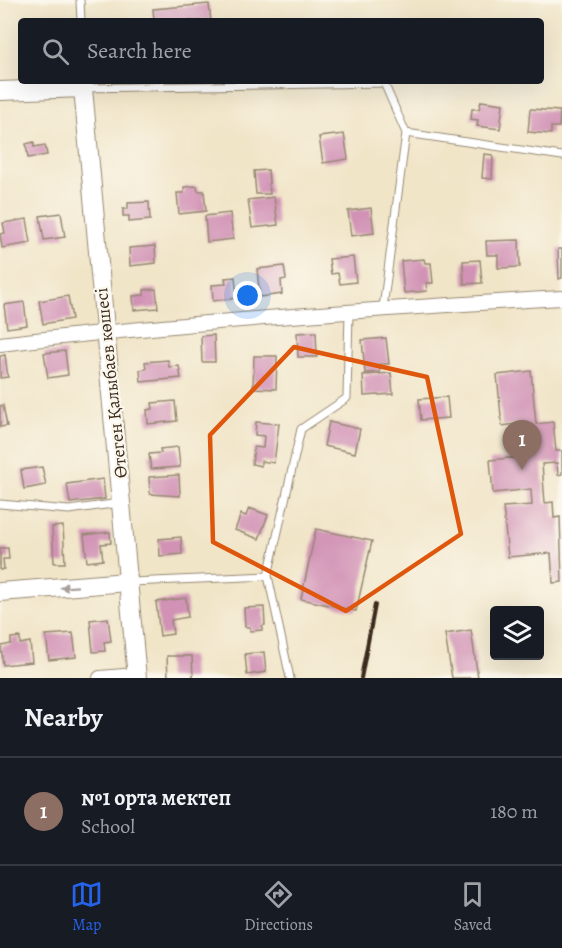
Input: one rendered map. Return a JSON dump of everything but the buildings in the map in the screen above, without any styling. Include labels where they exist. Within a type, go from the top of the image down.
[{"type":"street","points":[[0,91],[83,85]]},
{"type":"street","name":"Өтеген Қалыбаев көшесі","points":[[83,85],[137,676]]},
{"type":"street","points":[[0,344],[105,332],[383,308],[562,298]]},
{"type":"street","points":[[0,592],[127,582]]},
{"type":"street","points":[[100,678],[137,676]]},
{"type":"lane","points":[[80,0],[81,18]]},
{"type":"lane","points":[[83,85],[234,84]]},
{"type":"lane","points":[[383,308],[406,133],[384,84]]},
{"type":"lane","points":[[406,133],[562,156]]},
{"type":"lane","points":[[290,678],[268,576],[301,429],[347,398],[349,311]]},
{"type":"lane","points":[[0,504],[69,510],[123,503]]},
{"type":"lane","points":[[127,582],[268,576]]},
{"type":"highlighted area","points":[[294,347],[427,377],[461,534],[346,611],[213,542],[210,435]]},
{"type":"railway","points":[[361,678],[375,605]]},
{"type":"place","name":"№1 орта мектеп","points":[[522,470]]}]
